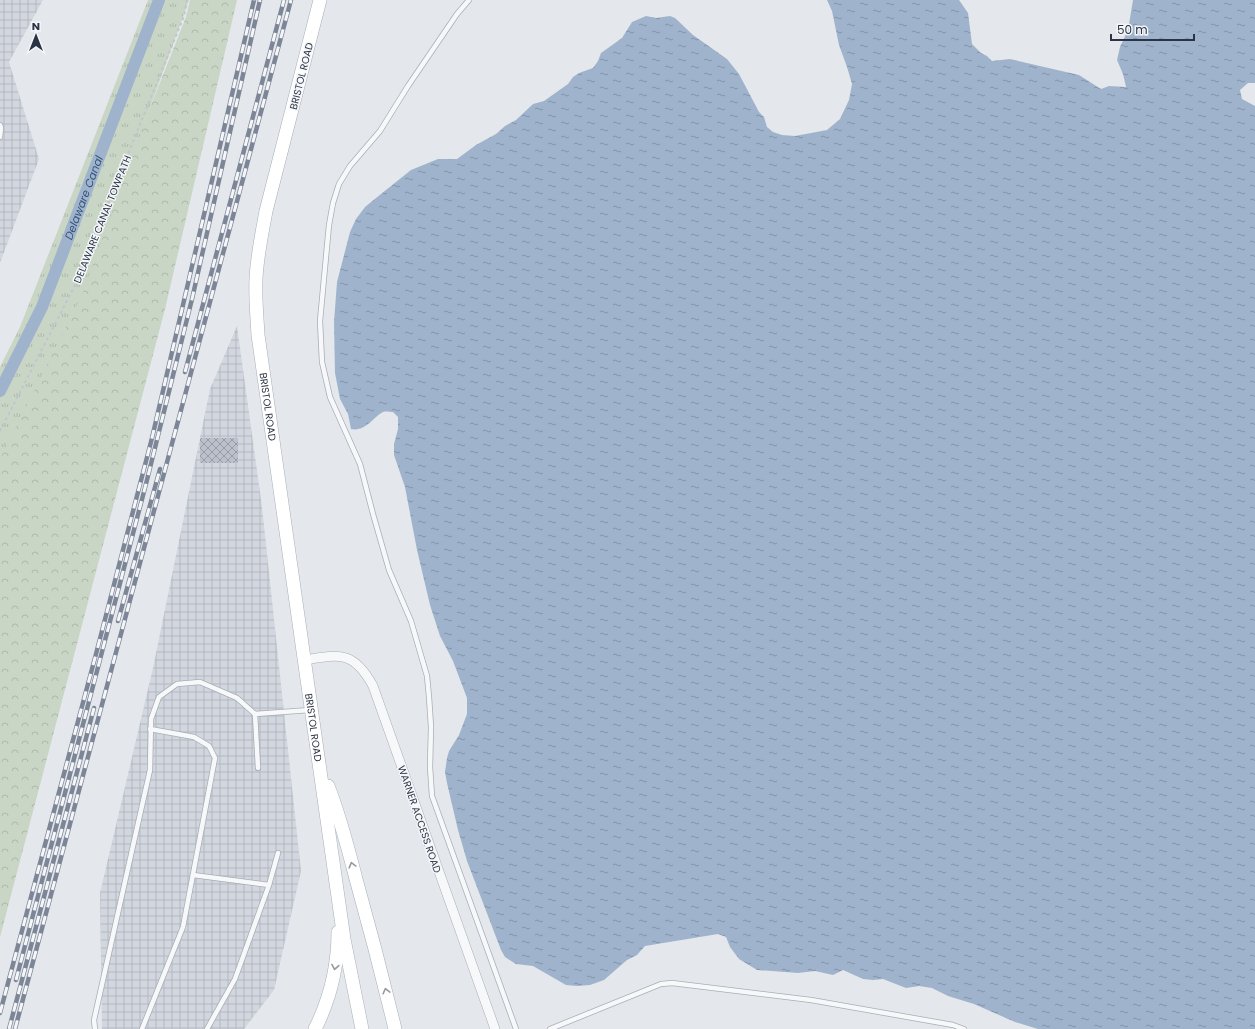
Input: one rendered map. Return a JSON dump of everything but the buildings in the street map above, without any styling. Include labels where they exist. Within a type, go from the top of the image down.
[{"type":"main road","name":"BRISTOL ROAD","points":[[320,0],[266,211],[259,244],[256,278],[256,301],[258,335],[327,816]]},
{"type":"main road","points":[[320,765],[333,799],[349,853],[378,959],[395,1029]]},
{"type":"main road","points":[[315,1029],[332,985],[338,940],[338,921],[327,816]]},
{"type":"main road","points":[[327,816],[344,939],[362,1029]]},
{"type":"main road","points":[[327,816],[371,1029]]},
{"type":"street","name":"WARNER ACCESS ROAD","points":[[305,660],[329,656],[348,658],[358,664],[366,672],[373,686],[494,1029]]},
{"type":"lane","points":[[469,0],[457,14],[408,86],[380,131],[350,166],[339,184],[333,203],[329,225],[322,283],[320,346],[330,397],[360,464],[389,570],[411,621],[427,676],[430,697],[430,767],[432,796],[516,1029]]},
{"type":"lane","points":[[0,125],[0,137]]},
{"type":"lane","points":[[95,1029],[94,1020],[150,770],[151,719],[159,697],[177,684],[200,682],[237,698],[255,714],[258,768]]},
{"type":"lane","points":[[255,714],[312,710]]},
{"type":"lane","points":[[142,1029],[183,927],[215,758],[209,746],[194,737],[150,729]]},
{"type":"lane","points":[[207,1029],[235,979],[269,886],[278,853]]},
{"type":"lane","points":[[193,875],[269,886]]},
{"type":"lane","points":[[550,1029],[661,984],[811,1000],[953,1025],[964,1029]]},
{"type":"path","name":"DELAWARE CANAL TOWPATH","points":[[0,431],[74,287],[184,16],[187,0]]},
{"type":"shaded area","points":[[0,0],[43,0],[9,62],[39,159],[0,263]]},
{"type":"shaded area","points":[[237,326],[262,507],[301,871],[274,990],[244,1029],[102,1029],[100,893],[153,668],[210,389]]},
{"type":"green space","points":[[148,0],[189,0],[82,295],[0,459],[0,367],[20,327]]},
{"type":"green space","points":[[190,0],[237,0],[165,309],[0,937],[0,440],[79,287],[186,17]]},
{"type":"water","points":[[827,0],[959,0],[968,13],[972,44],[992,61],[1010,59],[1079,75],[1101,89],[1109,86],[1126,87],[1123,74],[1117,60],[1120,47],[1128,30],[1133,0],[1255,0],[1255,83],[1248,83],[1240,90],[1242,99],[1255,106],[1255,1029],[1038,1029],[1015,1022],[974,1004],[948,996],[932,988],[919,986],[906,988],[883,979],[863,979],[843,970],[833,975],[815,971],[798,973],[757,970],[739,959],[730,947],[726,937],[718,934],[645,946],[637,955],[627,960],[604,980],[590,985],[577,986],[566,985],[533,966],[516,964],[505,957],[501,950],[467,861],[447,783],[445,772],[447,758],[449,751],[459,735],[467,714],[467,698],[453,661],[440,636],[430,605],[417,550],[405,487],[394,455],[394,444],[398,429],[398,417],[393,412],[383,412],[369,424],[361,428],[351,429],[348,414],[340,399],[335,373],[334,322],[337,282],[350,232],[356,219],[365,207],[411,170],[438,159],[457,159],[476,145],[496,134],[505,126],[516,120],[533,104],[544,101],[568,84],[573,77],[593,68],[601,53],[622,38],[632,22],[646,16],[656,18],[670,16],[675,18],[693,35],[727,59],[739,74],[759,112],[764,117],[767,127],[773,132],[782,135],[795,136],[827,130],[840,119],[849,100],[852,84],[839,45],[832,11]]},
{"type":"waterway","name":"Delaware Canal","points":[[0,391],[42,307],[159,0]]},
{"type":"railway","points":[[0,1013],[152,438],[254,0]]},
{"type":"railway","points":[[16,980],[146,484],[192,299],[260,0]]},
{"type":"railway","points":[[185,372],[284,0]]},
{"type":"railway","points":[[15,1029],[291,0]]},
{"type":"railway","points":[[118,621],[160,469]]},
{"type":"railway","points":[[9,1029],[94,708]]}]
